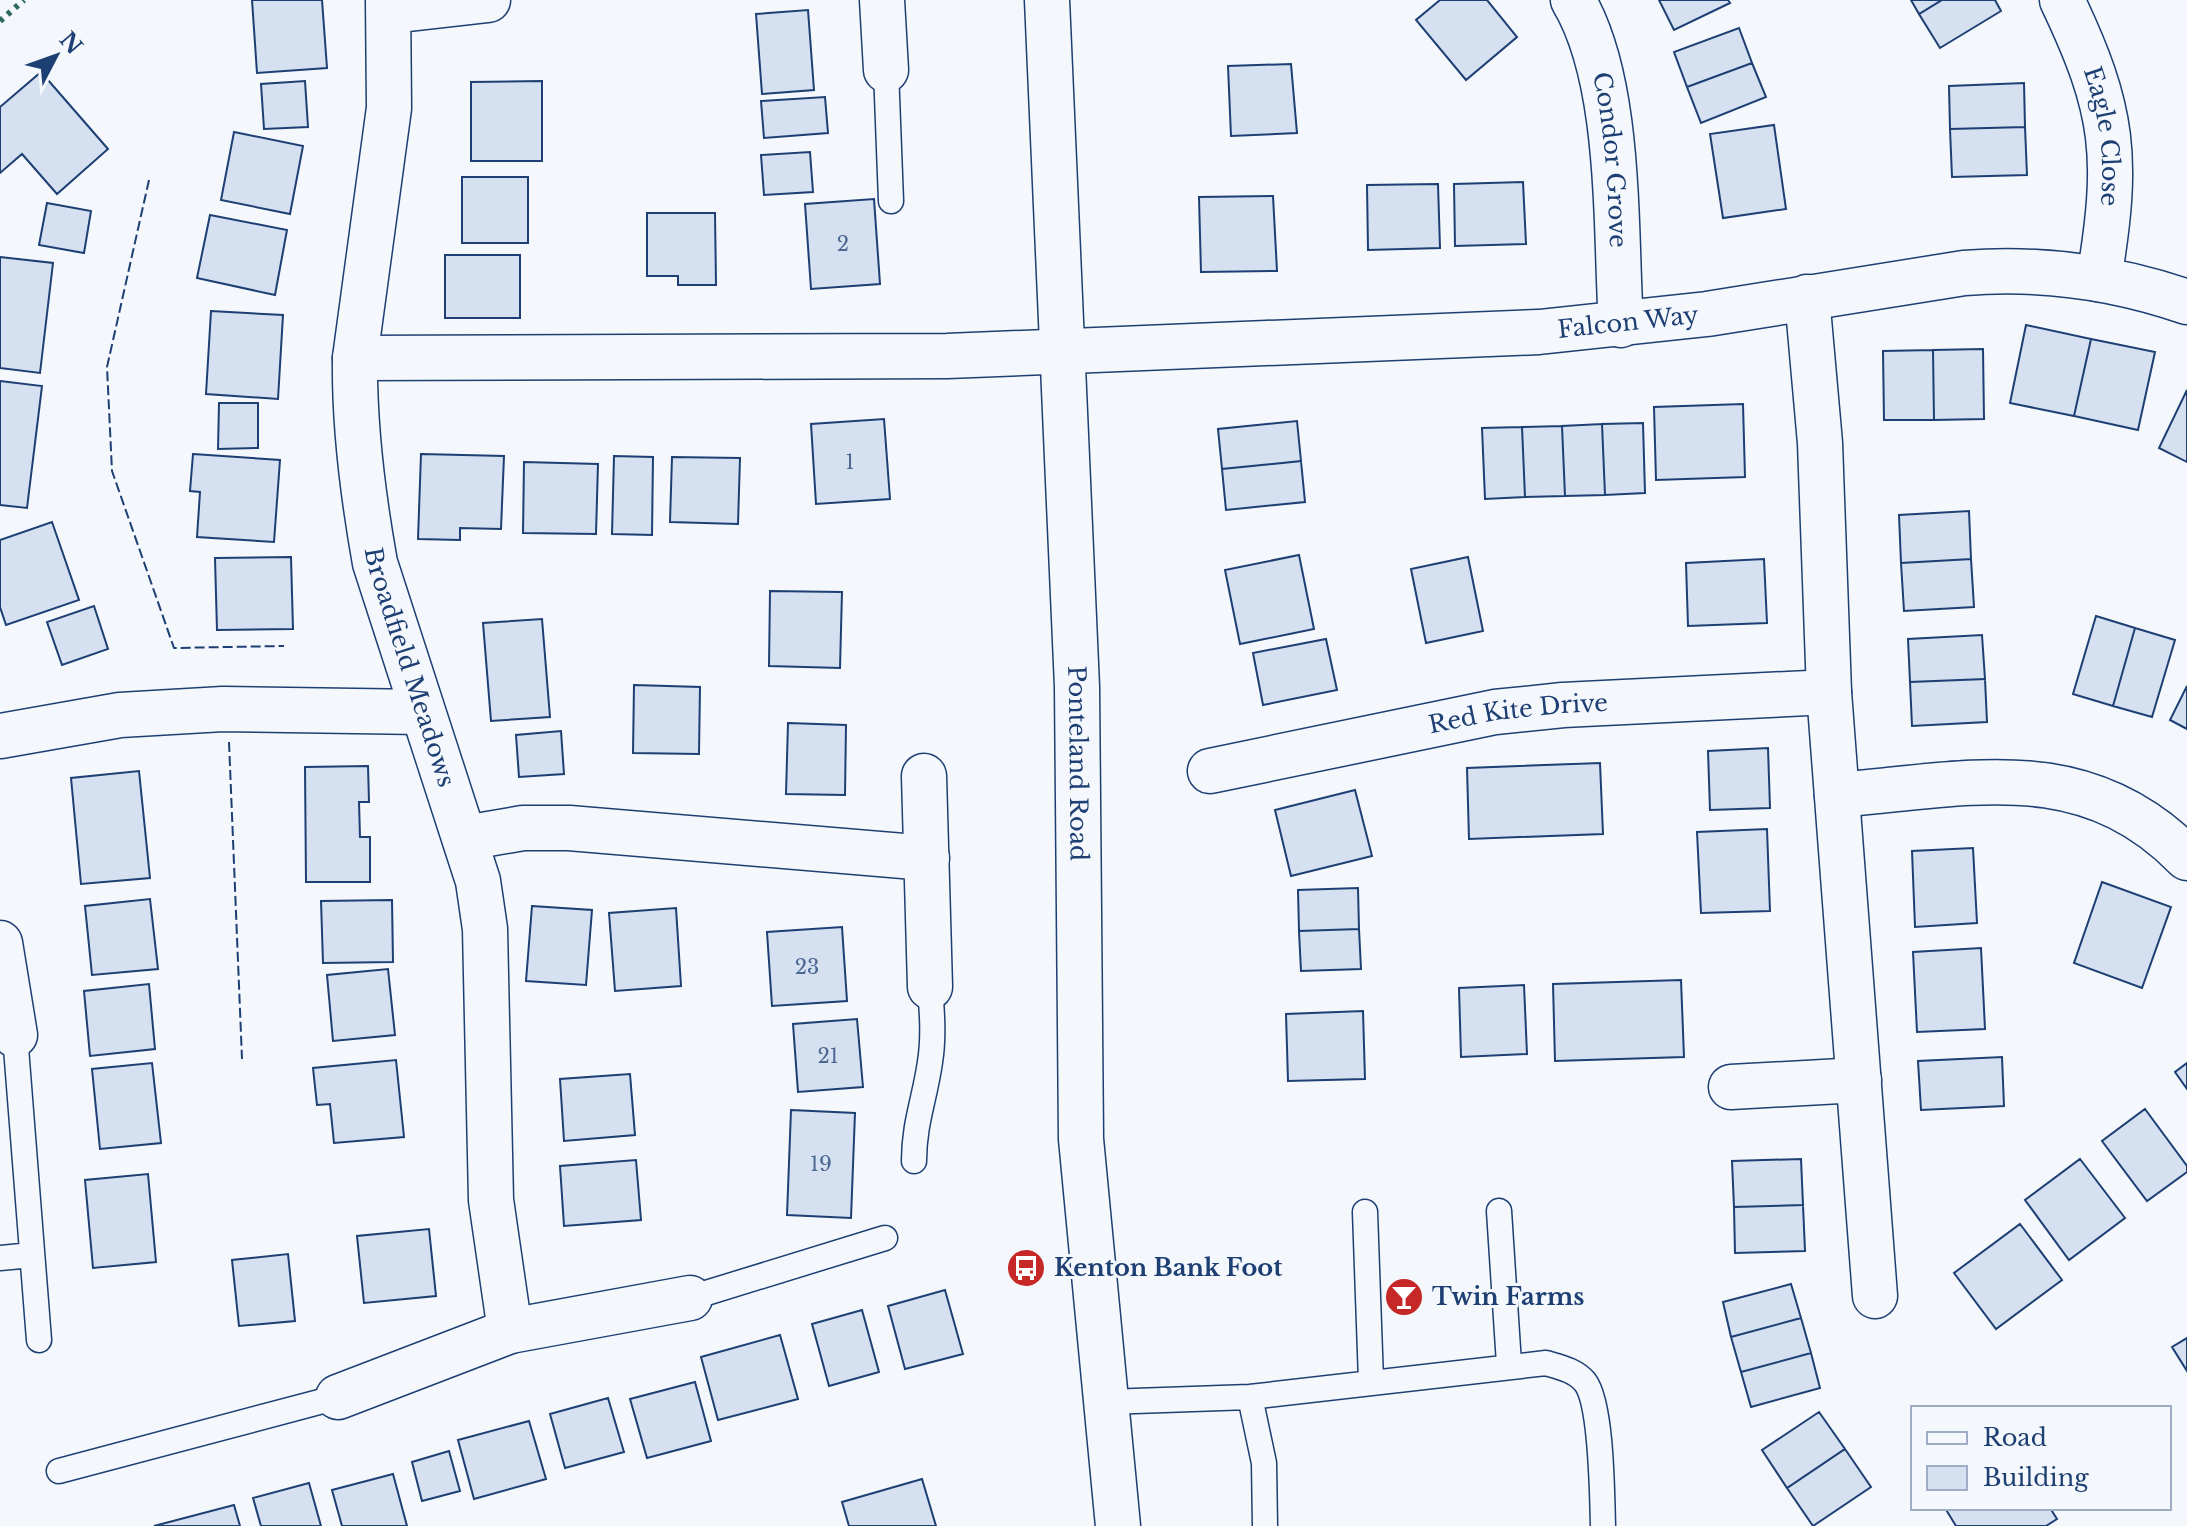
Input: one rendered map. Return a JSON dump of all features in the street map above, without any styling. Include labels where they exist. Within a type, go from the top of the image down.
[{"type":"street","points":[[389,5],[488,0]]},
{"type":"street","points":[[882,0],[886,70]]},
{"type":"street","name":"Ponteland Road","points":[[1047,0],[1078,719],[1081,1139],[1118,1526]]},
{"type":"street","name":"Condor Grove","points":[[1573,0],[1597,56],[1607,102],[1621,325]]},
{"type":"street","name":"Eagle Close","points":[[2062,0],[2097,79],[2109,124],[2113,172],[2099,279]]},
{"type":"street","name":"Broadfield Meadows","points":[[389,5],[389,108],[355,358],[359,441],[375,563],[478,881],[485,929],[491,1200],[510,1331]]},
{"type":"street","name":"Falcon Way","points":[[355,358],[947,356],[1539,332],[1621,325],[2005,270],[2099,279],[2187,302]]},
{"type":"street","points":[[1807,297],[1820,443],[1829,692],[1875,1296]]},
{"type":"street","name":"Red Kite Drive","points":[[1210,771],[1495,712],[1563,705],[1829,692]]},
{"type":"street","points":[[0,736],[120,715],[223,709],[422,712]]},
{"type":"street","points":[[924,776],[930,987]]},
{"type":"street","points":[[1837,795],[2010,781],[2051,784],[2093,795],[2137,815],[2187,858]]},
{"type":"street","points":[[465,838],[523,828],[569,828],[927,858]]},
{"type":"street","points":[[0,943],[15,1035]]},
{"type":"street","points":[[1731,1087],[1859,1080]]},
{"type":"street","points":[[338,1397],[510,1331],[690,1298]]},
{"type":"lane","points":[[886,70],[891,201]]},
{"type":"lane","points":[[914,1161],[916,1115],[930,1063],[933,1031],[930,987]]},
{"type":"lane","points":[[15,1035],[39,1340]]},
{"type":"lane","points":[[1499,1211],[1509,1364]]},
{"type":"lane","points":[[1365,1212],[1371,1381]]},
{"type":"lane","points":[[690,1298],[885,1238]]},
{"type":"lane","points":[[0,1258],[32,1255]]},
{"type":"lane","points":[[1106,1402],[1250,1397],[1509,1364],[1546,1363],[1568,1369],[1585,1382],[1594,1405],[1603,1526]]},
{"type":"lane","points":[[59,1471],[338,1397]]},
{"type":"lane","points":[[1250,1397],[1264,1463],[1265,1526]]},
{"type":"building","points":[[252,0],[322,0],[327,68],[257,73]]},
{"type":"building","points":[[1440,0],[1487,0],[1517,37],[1466,80],[1416,20]]},
{"type":"building","points":[[1659,0],[1728,0],[1730,3],[1674,30]]},
{"type":"building","points":[[1911,0],[1942,0],[1919,14]]},
{"type":"building","points":[[1942,0],[1995,0],[2001,11],[1940,48],[1919,14]]},
{"type":"building","points":[[808,10],[814,90],[762,94],[756,14]]},
{"type":"building","points":[[1739,28],[1752,63],[1687,87],[1674,52]]},
{"type":"building","points":[[1752,63],[1766,97],[1701,123],[1687,87]]},
{"type":"building","points":[[1291,64],[1297,133],[1231,136],[1228,66]]},
{"type":"building","points":[[41,72],[108,149],[57,194],[22,154],[0,173],[0,107]]},
{"type":"building","points":[[305,81],[308,127],[264,129],[261,84]]},
{"type":"building","points":[[542,81],[542,161],[471,161],[471,82]]},
{"type":"building","points":[[2024,83],[2025,127],[1950,129],[1949,86]]},
{"type":"building","points":[[825,97],[828,133],[764,138],[761,101]]},
{"type":"building","points":[[1774,125],[1786,209],[1723,218],[1710,134]]},
{"type":"building","points":[[2025,127],[2027,175],[1952,177],[1950,129]]},
{"type":"building","points":[[234,132],[303,146],[290,214],[221,200]]},
{"type":"building","points":[[810,152],[813,192],[764,195],[761,155]]},
{"type":"building","points":[[462,177],[528,177],[528,243],[462,243]]},
{"type":"building","points":[[1523,182],[1526,244],[1455,246],[1454,184]]},
{"type":"building","points":[[1438,184],[1440,248],[1368,250],[1367,185]]},
{"type":"building","points":[[1273,196],[1277,271],[1201,272],[1199,197]]},
{"type":"building","points":[[874,199],[880,284],[811,289],[805,204]]},
{"type":"building","points":[[47,203],[91,211],[84,253],[39,245]]},
{"type":"building","points":[[647,213],[715,213],[716,285],[678,285],[678,276],[647,276]]},
{"type":"building","points":[[210,215],[287,230],[275,295],[197,278]]},
{"type":"building","points":[[445,255],[520,255],[520,318],[445,318]]},
{"type":"building","points":[[0,257],[53,263],[40,373],[0,368]]},
{"type":"building","points":[[211,311],[283,315],[278,399],[206,394]]},
{"type":"building","points":[[2026,325],[2091,339],[2074,416],[2010,403]]},
{"type":"building","points":[[2091,339],[2155,352],[2138,430],[2074,416]]},
{"type":"building","points":[[1983,349],[1984,419],[1934,420],[1933,350]]},
{"type":"building","points":[[1933,350],[1934,420],[1884,420],[1883,351]]},
{"type":"building","points":[[0,381],[42,386],[27,508],[0,505]]},
{"type":"building","points":[[2187,390],[2187,462],[2159,448]]},
{"type":"building","points":[[219,403],[258,403],[258,448],[218,449]]},
{"type":"building","points":[[1743,404],[1745,477],[1656,480],[1654,407]]},
{"type":"building","points":[[884,419],[890,499],[816,504],[811,424]]},
{"type":"building","points":[[1297,421],[1301,461],[1222,469],[1218,429]]},
{"type":"building","points":[[1643,423],[1645,493],[1605,495],[1602,424]]},
{"type":"building","points":[[1602,424],[1605,495],[1565,496],[1562,426]]},
{"type":"building","points":[[1562,426],[1565,496],[1525,497],[1522,427]]},
{"type":"building","points":[[1522,427],[1525,497],[1485,499],[1482,428]]},
{"type":"building","points":[[193,454],[280,460],[274,542],[197,537],[200,492],[190,491]]},
{"type":"building","points":[[421,454],[504,456],[501,529],[460,528],[460,540],[418,539]]},
{"type":"building","points":[[614,456],[653,457],[652,535],[612,534]]},
{"type":"building","points":[[672,457],[740,458],[738,524],[670,522]]},
{"type":"building","points":[[1301,461],[1305,502],[1226,510],[1222,469]]},
{"type":"building","points":[[524,462],[598,464],[596,534],[523,533]]},
{"type":"building","points":[[1969,511],[1971,559],[1901,563],[1899,515]]},
{"type":"building","points":[[52,522],[79,600],[6,625],[0,607],[0,540]]},
{"type":"building","points":[[1299,555],[1314,629],[1240,644],[1225,570]]},
{"type":"building","points":[[291,557],[293,629],[217,630],[215,558]]},
{"type":"building","points":[[1468,557],[1483,631],[1426,643],[1411,569]]},
{"type":"building","points":[[1764,559],[1767,623],[1688,626],[1686,563]]},
{"type":"building","points":[[1971,559],[1974,607],[1904,611],[1901,563]]},
{"type":"building","points":[[770,591],[842,592],[840,668],[769,666]]},
{"type":"building","points":[[94,606],[108,649],[62,665],[47,622]]},
{"type":"building","points":[[2096,616],[2135,628],[2113,706],[2073,694]]},
{"type":"building","points":[[542,619],[550,717],[491,721],[483,623]]},
{"type":"building","points":[[2135,628],[2175,640],[2152,717],[2113,706]]},
{"type":"building","points":[[1982,635],[1985,679],[1910,682],[1908,639]]},
{"type":"building","points":[[1326,639],[1337,690],[1263,705],[1253,653]]},
{"type":"building","points":[[1985,679],[1987,722],[1912,726],[1910,682]]},
{"type":"building","points":[[634,685],[700,687],[699,754],[633,753]]},
{"type":"building","points":[[2187,686],[2187,729],[2170,720]]},
{"type":"building","points":[[788,723],[846,725],[845,795],[786,794]]},
{"type":"building","points":[[561,731],[564,774],[519,777],[516,735]]},
{"type":"building","points":[[1768,748],[1770,808],[1710,810],[1708,751]]},
{"type":"building","points":[[1600,763],[1603,834],[1469,839],[1467,768]]},
{"type":"building","points":[[368,766],[369,802],[359,802],[360,837],[370,837],[370,882],[306,882],[305,767]]},
{"type":"building","points":[[139,771],[150,878],[81,884],[71,778]]},
{"type":"building","points":[[1355,790],[1372,856],[1291,876],[1275,810]]},
{"type":"building","points":[[1767,829],[1770,911],[1701,913],[1697,832]]},
{"type":"building","points":[[1973,848],[1977,923],[1915,927],[1912,851]]},
{"type":"building","points":[[2102,882],[2171,907],[2142,988],[2074,963]]},
{"type":"building","points":[[1358,888],[1359,929],[1299,931],[1298,890]]},
{"type":"building","points":[[150,899],[158,969],[92,975],[85,906]]},
{"type":"building","points":[[392,900],[393,962],[323,963],[321,901]]},
{"type":"building","points":[[532,906],[592,910],[586,985],[526,981]]},
{"type":"building","points":[[676,908],[681,986],[615,991],[609,913]]},
{"type":"building","points":[[842,927],[847,1001],[772,1006],[767,932]]},
{"type":"building","points":[[1359,929],[1361,969],[1301,971],[1299,931]]},
{"type":"building","points":[[1981,948],[1985,1029],[1917,1032],[1913,952]]},
{"type":"building","points":[[388,969],[395,1035],[333,1041],[327,975]]},
{"type":"building","points":[[1681,980],[1684,1057],[1555,1061],[1553,984]]},
{"type":"building","points":[[149,984],[155,1049],[90,1056],[84,991]]},
{"type":"building","points":[[1524,985],[1527,1054],[1461,1057],[1459,988]]},
{"type":"building","points":[[1363,1011],[1365,1079],[1288,1081],[1286,1014]]},
{"type":"building","points":[[857,1019],[863,1087],[798,1092],[793,1024]]},
{"type":"building","points":[[2002,1057],[2004,1106],[1921,1110],[1918,1061]]},
{"type":"building","points":[[396,1060],[404,1137],[334,1143],[330,1104],[317,1105],[313,1068]]},
{"type":"building","points":[[152,1063],[161,1143],[100,1149],[92,1069]]},
{"type":"building","points":[[2187,1063],[2187,1089],[2175,1072]]},
{"type":"building","points":[[630,1074],[635,1135],[564,1141],[560,1079]]},
{"type":"building","points":[[2145,1109],[2187,1166],[2187,1172],[2147,1201],[2102,1141]]},
{"type":"building","points":[[791,1110],[855,1113],[851,1218],[787,1215]]},
{"type":"building","points":[[1801,1159],[1803,1205],[1734,1207],[1732,1161]]},
{"type":"building","points":[[2080,1159],[2125,1218],[2069,1260],[2025,1200]]},
{"type":"building","points":[[636,1160],[641,1220],[564,1226],[560,1166]]},
{"type":"building","points":[[148,1174],[156,1262],[93,1268],[85,1180]]},
{"type":"building","points":[[1803,1205],[1805,1251],[1735,1253],[1734,1207]]},
{"type":"building","points":[[2020,1224],[2062,1280],[1996,1329],[1954,1273]]},
{"type":"building","points":[[429,1229],[436,1296],[364,1303],[357,1236]]},
{"type":"building","points":[[288,1254],[295,1321],[239,1326],[232,1260]]},
{"type":"building","points":[[1791,1284],[1801,1318],[1731,1337],[1723,1302]]},
{"type":"building","points":[[945,1290],[963,1354],[905,1369],[888,1306]]},
{"type":"building","points":[[862,1310],[879,1372],[829,1386],[812,1324]]},
{"type":"building","points":[[1801,1318],[1811,1353],[1741,1372],[1731,1337]]},
{"type":"building","points":[[780,1335],[798,1399],[718,1420],[701,1357]]},
{"type":"building","points":[[2187,1338],[2187,1371],[2172,1347]]},
{"type":"building","points":[[1811,1353],[1820,1388],[1751,1407],[1741,1372]]},
{"type":"building","points":[[695,1382],[711,1441],[647,1458],[630,1399]]},
{"type":"building","points":[[608,1398],[624,1452],[565,1468],[550,1414]]},
{"type":"building","points":[[1819,1412],[1845,1449],[1787,1488],[1762,1450]]},
{"type":"building","points":[[529,1421],[546,1479],[474,1499],[458,1440]]},
{"type":"building","points":[[1845,1449],[1871,1487],[1813,1526],[1787,1488]]},
{"type":"building","points":[[449,1451],[460,1491],[422,1501],[412,1462]]},
{"type":"building","points":[[393,1474],[407,1526],[342,1526],[332,1490]]},
{"type":"building","points":[[922,1479],[936,1526],[849,1526],[842,1502]]},
{"type":"building","points":[[309,1483],[321,1526],[261,1526],[253,1498]]},
{"type":"building","points":[[234,1505],[240,1526],[154,1526]]},
{"type":"building","points":[[1946,1510],[2051,1510],[2057,1519],[2046,1526],[1956,1526]]},
{"type":"hedge","points":[[0,21],[24,0]]},
{"type":"fence","points":[[149,180],[107,367],[112,471],[174,648],[284,646]]},
{"type":"fence","points":[[229,742],[242,1059]]},
{"type":"place","name":"Kenton Bank Foot","points":[[1026,1268]]},
{"type":"place","name":"Twin Farms","points":[[1404,1297]]}]
